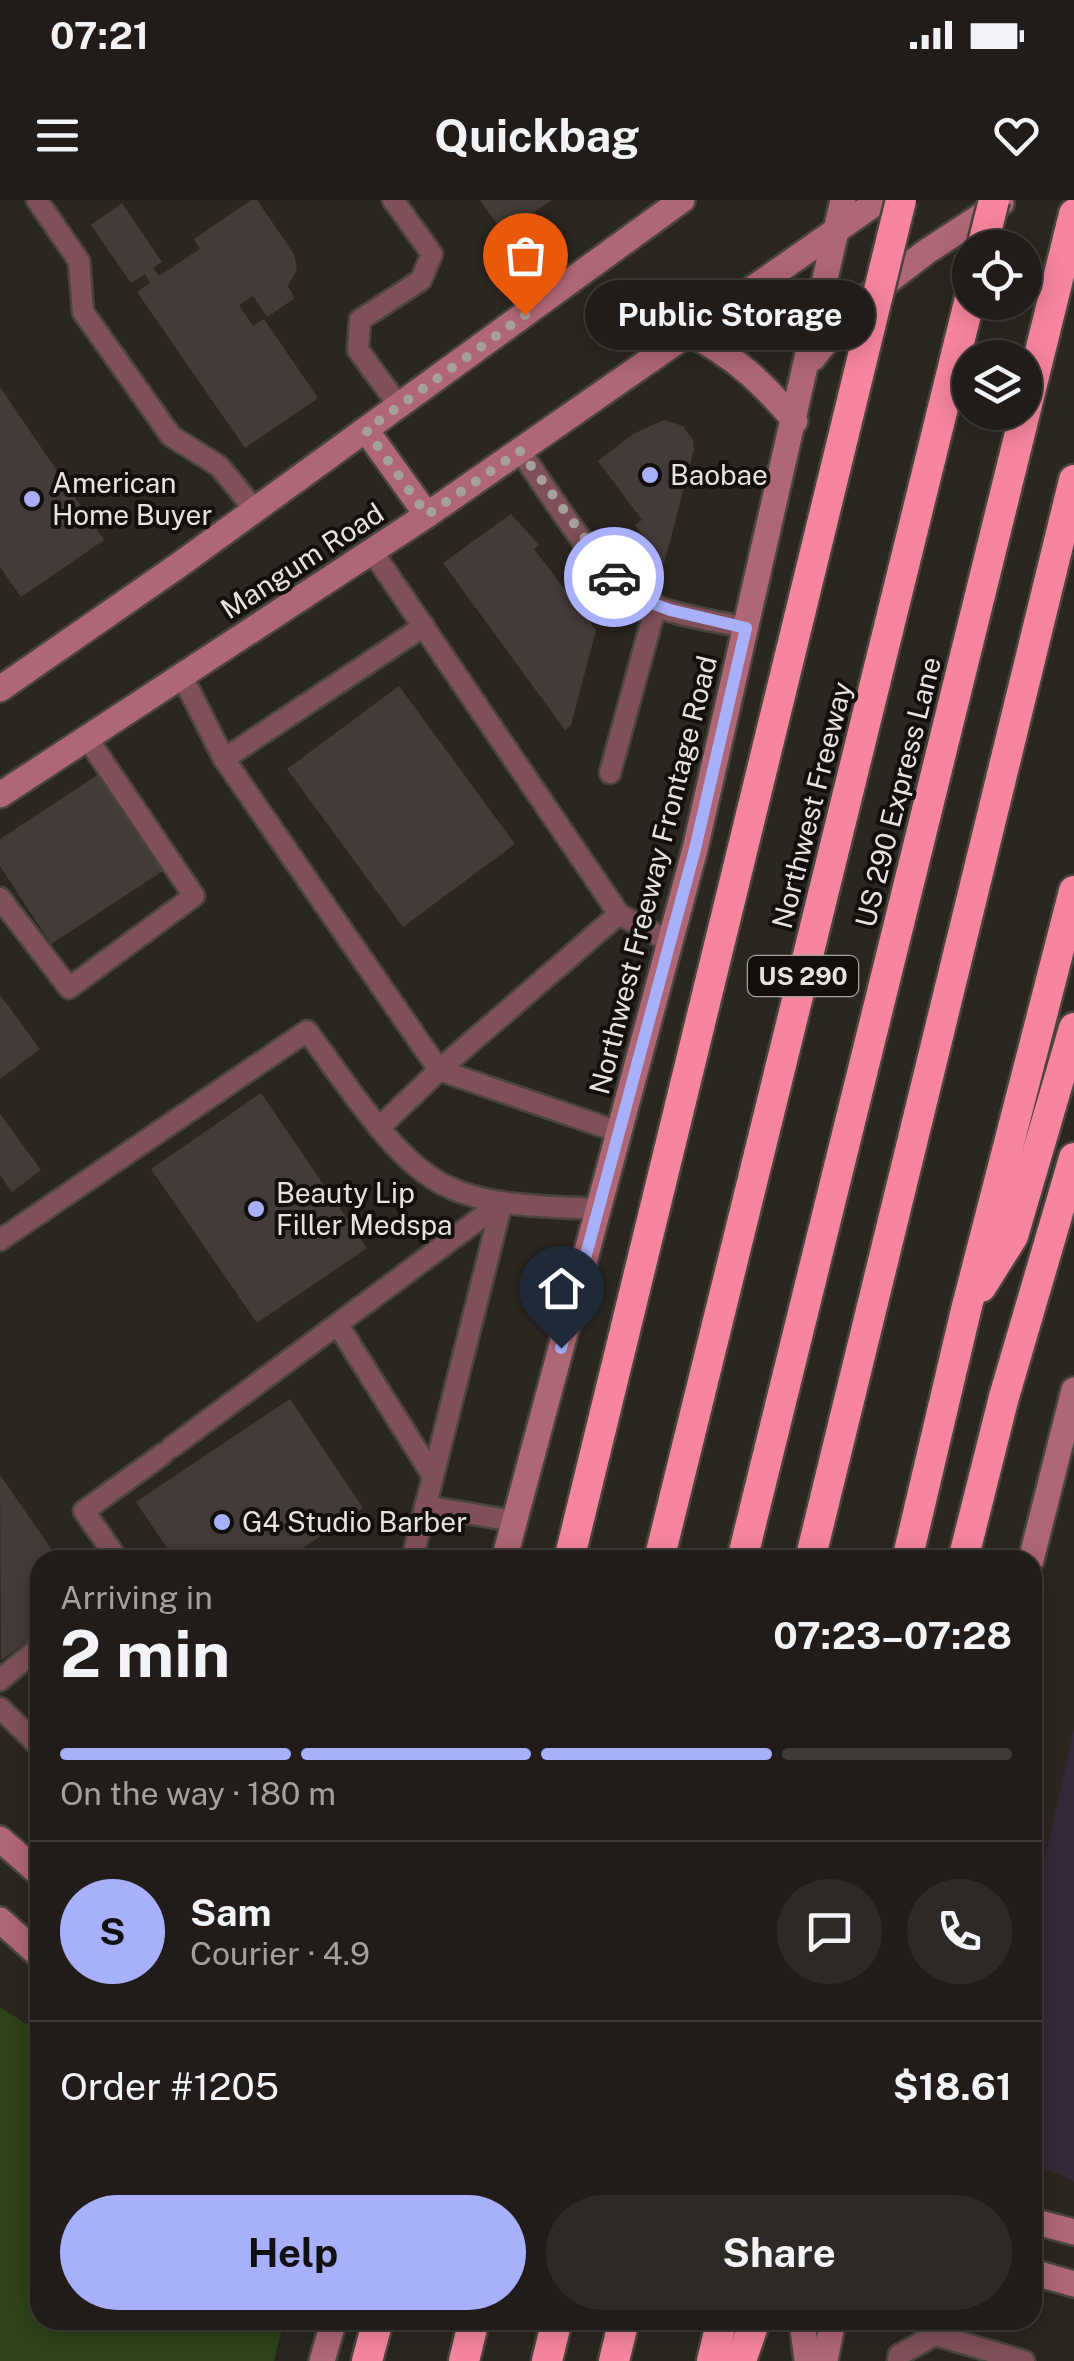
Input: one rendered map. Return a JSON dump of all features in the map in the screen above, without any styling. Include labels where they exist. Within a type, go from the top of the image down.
[{"type":"highway","points":[[571,1550],[901,200]]},
{"type":"highway","points":[[986,230],[994,200]]},
{"type":"highway","name":"US 290 Express Lane","points":[[744,1550],[1074,214]]},
{"type":"highway","name":"Northwest Freeway","points":[[661,1550],[965,320]]},
{"type":"highway","points":[[812,1550],[1074,480]]},
{"type":"highway","points":[[909,1550],[966,1310],[1074,892]]},
{"type":"highway","points":[[966,1310],[1013,1236],[1074,1028]]},
{"type":"highway","points":[[965,1550],[1004,1397],[1074,1158]]},
{"type":"highway","points":[[367,2361],[375,2330]]},
{"type":"highway","points":[[464,2361],[472,2330]]},
{"type":"highway","points":[[547,2361],[555,2330]]},
{"type":"highway","points":[[614,2361],[622,2330]]},
{"type":"highway","points":[[712,2361],[720,2330]]},
{"type":"highway","points":[[741,2361],[752,2330]]},
{"type":"main road","points":[[0,689],[255,510],[682,200]]},
{"type":"main road","name":"Northwest Freeway Frontage Road","points":[[507,1550],[670,942],[795,421],[843,200]]},
{"type":"main road","name":"Mangum Road","points":[[0,795],[427,515],[880,200]]},
{"type":"main road","points":[[808,364],[854,307],[926,252],[1005,200]]},
{"type":"main road","points":[[689,332],[728,353],[766,387],[795,421]]},
{"type":"main road","points":[[366,430],[427,515]]},
{"type":"main road","points":[[1034,1550],[1074,1390]]},
{"type":"main road","points":[[0,1839],[30,1865]]},
{"type":"main road","points":[[0,1920],[30,1947]]},
{"type":"main road","points":[[1042,2224],[1074,2232]]},
{"type":"main road","points":[[1042,2275],[1074,2284]]},
{"type":"main road","points":[[306,2361],[314,2330]]},
{"type":"main road","points":[[322,2361],[331,2330]]},
{"type":"main road","points":[[803,2330],[807,2361]]},
{"type":"main road","points":[[825,2361],[831,2330]]},
{"type":"lane","points":[[38,200],[79,260],[83,312],[171,436],[219,466],[255,510]]},
{"type":"lane","points":[[393,200],[432,254],[421,280],[360,320],[358,350],[399,406]]},
{"type":"lane","points":[[520,451],[609,572],[633,596],[746,628]]},
{"type":"lane","points":[[372,551],[619,914],[670,942]]},
{"type":"lane","points":[[610,773],[656,605]]},
{"type":"lane","points":[[224,759],[424,626]]},
{"type":"lane","points":[[182,676],[224,759],[439,1070],[619,1132]]},
{"type":"lane","points":[[0,898],[68,988],[194,896],[87,738]]},
{"type":"lane","points":[[380,1126],[619,914]]},
{"type":"lane","points":[[0,1240],[308,1031],[401,1154],[445,1186],[502,1202],[598,1209]]},
{"type":"lane","points":[[111,1550],[84,1511],[502,1202]]},
{"type":"lane","points":[[414,1550],[502,1202]]},
{"type":"lane","points":[[338,1324],[433,1476]]},
{"type":"lane","points":[[425,1506],[514,1521]]},
{"type":"lane","points":[[0,1680],[30,1655]]},
{"type":"lane","points":[[0,1708],[30,1738]]},
{"type":"lane","points":[[898,2361],[899,2355],[935,2335],[1024,2361]]},
{"type":"shaded area","points":[[1074,1729],[1074,2181],[1042,2168],[1042,1871]]},
{"type":"green space","points":[[0,2007],[30,2026],[30,2330],[282,2330],[274,2361],[0,2361]]},
{"type":"building","points":[[251,200],[257,200],[294,254],[297,270],[288,286],[295,298],[267,317],[253,296],[239,305],[253,326],[264,319],[318,398],[245,448],[137,292],[150,283],[145,274],[131,283],[91,225],[122,203],[162,262],[153,268],[159,276],[200,249],[194,239]]},
{"type":"building","points":[[480,200],[552,200],[503,233]]},
{"type":"building","points":[[0,387],[104,540],[21,597],[0,567]]},
{"type":"building","points":[[664,420],[683,426],[694,449],[664,564],[635,525],[642,520],[598,461],[633,434]]},
{"type":"building","points":[[511,514],[539,545],[534,549],[596,630],[571,725],[565,730],[443,563]]},
{"type":"building","points":[[399,686],[515,844],[403,927],[287,769]]},
{"type":"building","points":[[99,774],[163,871],[51,944],[0,866],[0,839]]},
{"type":"building","points":[[0,995],[40,1049],[0,1079]]},
{"type":"building","points":[[261,1093],[367,1248],[257,1323],[151,1169]]},
{"type":"building","points":[[0,1114],[41,1170],[12,1192],[0,1175]]},
{"type":"building","points":[[290,1399],[363,1508],[300,1550],[168,1550],[136,1502]]},
{"type":"building","points":[[0,1475],[52,1550],[30,1550],[30,1640],[1,1660]]},
{"type":"way so far","points":[[525,315],[366,430],[427,515],[520,451],[614,577]]},
{"type":"place","name":"Public Storage","points":[[525,315]]},
{"type":"place","name":"Baobae","points":[[650,475]]},
{"type":"place","name":"American Home Buyer","points":[[32,499]]},
{"type":"place","name":"Beauty Lip Filler Medspa","points":[[256,1209]]},
{"type":"place","name":"G4 Studio Barber","points":[[222,1522]]},
{"type":"route","points":[[561,1348],[695,849],[746,628],[670,610],[633,596],[614,577]]}]
